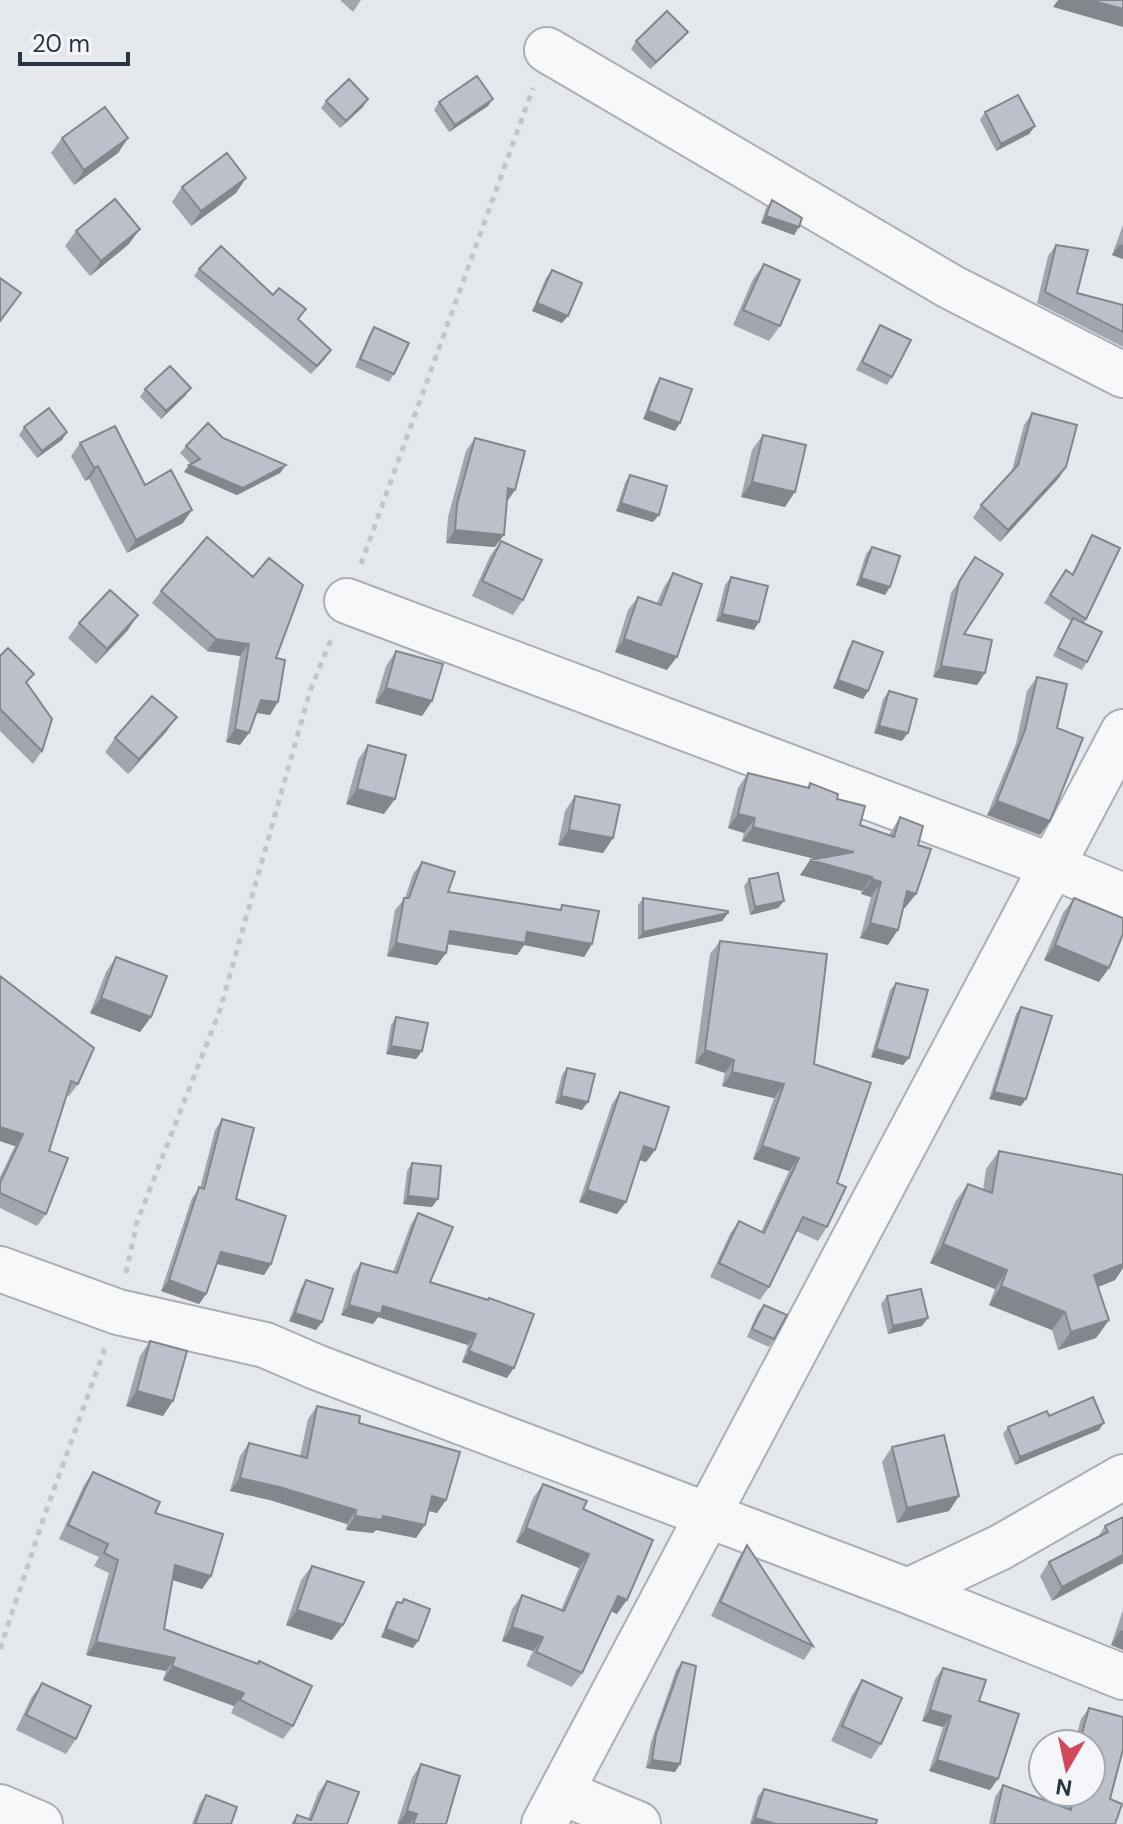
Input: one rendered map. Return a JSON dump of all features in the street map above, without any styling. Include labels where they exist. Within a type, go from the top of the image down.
[{"type":"street","points":[[547,50],[951,287],[1123,375]]},
{"type":"street","points":[[347,601],[1052,866],[1123,896]]},
{"type":"street","points":[[638,1824],[552,1808],[1123,732]]},
{"type":"street","points":[[0,1269],[118,1312],[265,1345],[908,1591],[1123,1677]]},
{"type":"street","points":[[908,1591],[1001,1547],[1123,1477]]},
{"type":"street","points":[[0,1807],[40,1824]]},
{"type":"path","points":[[0,1649],[118,1312],[137,1222],[220,1010],[310,691],[347,601],[547,50]]},
{"type":"building","points":[[1090,0],[1123,0],[1123,9]]},
{"type":"building","points":[[667,11],[688,32],[656,62],[636,41]]},
{"type":"building","points":[[477,76],[493,99],[455,125],[439,102]]},
{"type":"building","points":[[349,79],[368,99],[346,121],[326,101]]},
{"type":"building","points":[[1018,95],[1035,126],[1001,144],[985,112]]},
{"type":"building","points":[[105,107],[128,138],[84,170],[62,138]]},
{"type":"building","points":[[227,153],[246,178],[201,211],[182,187]]},
{"type":"building","points":[[115,199],[140,229],[101,261],[76,231]]},
{"type":"building","points":[[772,200],[802,218],[799,227],[766,216]]},
{"type":"building","points":[[1056,245],[1088,250],[1077,293],[1123,305],[1123,332],[1045,292]]},
{"type":"building","points":[[221,246],[273,295],[279,288],[306,309],[298,319],[331,350],[317,366],[199,269]]},
{"type":"building","points":[[764,264],[800,280],[780,326],[743,310]]},
{"type":"building","points":[[552,270],[582,283],[568,316],[537,303]]},
{"type":"building","points":[[0,278],[21,293],[0,321]]},
{"type":"building","points":[[880,325],[911,340],[892,377],[862,362]]},
{"type":"building","points":[[374,327],[409,343],[394,374],[360,359]]},
{"type":"building","points":[[170,366],[191,388],[166,411],[145,389]]},
{"type":"building","points":[[660,378],[692,389],[680,423],[648,411]]},
{"type":"building","points":[[49,408],[67,432],[42,451],[24,427]]},
{"type":"building","points":[[1032,413],[1077,425],[1066,467],[1008,530],[981,505],[1018,465]]},
{"type":"building","points":[[208,423],[223,438],[286,465],[243,488],[189,465],[200,459],[186,446]]},
{"type":"building","points":[[115,426],[145,485],[171,470],[192,510],[136,540],[98,466],[94,468],[80,443]]},
{"type":"building","points":[[763,435],[806,445],[795,492],[752,482]]},
{"type":"building","points":[[475,438],[525,451],[515,490],[508,488],[504,535],[455,530],[457,504]]},
{"type":"building","points":[[630,475],[667,486],[659,515],[621,503]]},
{"type":"building","points":[[1092,535],[1120,548],[1086,619],[1050,595],[1066,570],[1073,575]]},
{"type":"building","points":[[207,537],[253,577],[269,558],[303,585],[276,658],[285,660],[278,702],[261,700],[249,733],[235,729],[249,644],[216,639],[161,591]]},
{"type":"building","points":[[501,541],[542,560],[523,600],[482,581]]},
{"type":"building","points":[[872,547],[900,556],[890,587],[861,578]]},
{"type":"building","points":[[975,557],[1003,574],[964,634],[992,640],[985,673],[941,666],[959,582]]},
{"type":"building","points":[[673,573],[702,584],[677,657],[624,639],[638,597],[661,605]]},
{"type":"building","points":[[731,577],[768,586],[759,622],[722,614]]},
{"type":"building","points":[[110,590],[138,615],[107,649],[79,623]]},
{"type":"building","points":[[1073,618],[1102,632],[1087,662],[1058,648]]},
{"type":"building","points":[[853,641],[883,652],[868,691],[838,680]]},
{"type":"building","points":[[8,648],[34,674],[26,682],[52,719],[42,751],[0,709],[0,656]]},
{"type":"building","points":[[396,651],[443,664],[432,701],[386,688]]},
{"type":"building","points":[[1037,677],[1067,684],[1057,728],[1083,738],[1050,821],[997,801],[1025,730]]},
{"type":"building","points":[[889,691],[917,699],[908,733],[879,726]]},
{"type":"building","points":[[152,696],[177,717],[139,759],[115,738]]},
{"type":"building","points":[[368,745],[406,755],[395,799],[357,789]]},
{"type":"building","points":[[748,773],[809,788],[810,783],[838,794],[837,799],[865,806],[860,825],[894,837],[900,817],[923,826],[918,845],[931,849],[916,894],[907,891],[898,930],[870,923],[881,882],[810,860],[854,852],[753,827],[755,818],[738,814]]},
{"type":"building","points":[[575,796],[620,805],[613,838],[569,830]]},
{"type":"building","points":[[422,862],[455,872],[448,892],[561,910],[562,905],[599,911],[592,944],[527,932],[525,943],[450,931],[446,953],[396,943],[404,898],[409,898]]},
{"type":"building","points":[[778,873],[784,901],[755,907],[749,879]]},
{"type":"building","points":[[643,898],[728,911],[728,913],[643,932]]},
{"type":"building","points":[[1074,898],[1123,918],[1123,934],[1109,968],[1055,945]]},
{"type":"building","points":[[720,941],[827,954],[814,1064],[871,1083],[837,1183],[846,1187],[827,1227],[803,1217],[769,1287],[719,1263],[739,1221],[764,1233],[799,1158],[762,1146],[784,1084],[732,1072],[734,1060],[705,1050]]},
{"type":"building","points":[[116,957],[167,976],[151,1017],[101,998]]},
{"type":"building","points":[[0,976],[94,1048],[78,1084],[71,1081],[49,1151],[68,1158],[46,1214],[0,1193],[0,1183],[23,1134],[0,1127]]},
{"type":"building","points":[[896,983],[928,990],[909,1058],[876,1049]]},
{"type":"building","points":[[1021,1007],[1052,1016],[1026,1099],[994,1092]]},
{"type":"building","points":[[396,1017],[428,1023],[422,1051],[391,1046]]},
{"type":"building","points":[[567,1068],[595,1074],[588,1102],[561,1096]]},
{"type":"building","points":[[620,1092],[669,1107],[655,1150],[644,1146],[626,1202],[587,1190]]},
{"type":"building","points":[[222,1119],[254,1128],[236,1199],[286,1216],[271,1264],[221,1252],[206,1294],[169,1280],[199,1187],[204,1189]]},
{"type":"building","points":[[999,1151],[1123,1175],[1123,1264],[1094,1275],[1109,1320],[1071,1332],[1065,1312],[1001,1286],[1007,1270],[943,1244],[968,1184],[992,1193]]},
{"type":"building","points":[[412,1163],[441,1166],[438,1199],[408,1196]]},
{"type":"building","points":[[418,1213],[453,1227],[430,1282],[534,1314],[514,1368],[469,1351],[476,1334],[383,1306],[381,1314],[349,1305],[361,1263],[397,1273]]},
{"type":"building","points":[[306,1280],[333,1289],[322,1322],[295,1313]]},
{"type":"building","points":[[921,1289],[928,1318],[893,1326],[887,1296]]},
{"type":"building","points":[[764,1305],[787,1315],[774,1339],[752,1329]]},
{"type":"building","points":[[150,1341],[187,1351],[173,1401],[137,1391]]},
{"type":"building","points":[[1093,1397],[1104,1423],[1020,1457],[1008,1427],[1047,1411],[1049,1416]]},
{"type":"building","points":[[317,1406],[360,1416],[359,1423],[460,1452],[446,1500],[432,1496],[425,1525],[383,1516],[382,1520],[355,1516],[356,1510],[240,1478],[249,1443],[307,1458]]},
{"type":"building","points":[[944,1435],[959,1496],[907,1508],[892,1447]]},
{"type":"building","points":[[93,1472],[160,1502],[155,1513],[223,1534],[211,1576],[175,1565],[164,1629],[258,1664],[259,1661],[312,1686],[293,1726],[240,1700],[244,1693],[172,1666],[175,1658],[96,1642],[118,1560],[104,1553],[108,1544],[68,1525]]},
{"type":"building","points":[[543,1484],[587,1501],[583,1509],[653,1540],[627,1600],[618,1596],[582,1673],[536,1652],[543,1637],[512,1627],[522,1595],[564,1611],[589,1554],[526,1528]]},
{"type":"building","points":[[1123,1517],[1123,1555],[1062,1587],[1049,1562],[1108,1532],[1105,1526]]},
{"type":"building","points":[[747,1545],[813,1646],[720,1602]]},
{"type":"building","points":[[312,1566],[364,1582],[343,1625],[297,1610]]},
{"type":"building","points":[[404,1599],[430,1609],[418,1641],[386,1629],[397,1602],[402,1603]]},
{"type":"building","points":[[682,1662],[696,1666],[680,1764],[652,1760],[656,1734]]},
{"type":"building","points":[[943,1668],[986,1680],[979,1701],[1019,1714],[998,1779],[937,1760],[951,1716],[930,1710]]},
{"type":"building","points":[[862,1680],[902,1698],[881,1744],[842,1726]]},
{"type":"building","points":[[42,1683],[91,1706],[76,1739],[26,1715]]},
{"type":"building","points":[[1089,1708],[1123,1717],[1123,1749],[1110,1799],[1122,1804],[1115,1824],[994,1824],[1003,1785],[1027,1794],[1027,1808],[1107,1808],[1107,1728],[1083,1728]]},
{"type":"building","points":[[421,1764],[460,1776],[446,1824],[413,1824],[417,1814],[407,1811]]},
{"type":"building","points":[[327,1781],[359,1792],[347,1824],[294,1824],[297,1815],[311,1820]]},
{"type":"building","points":[[764,1789],[877,1820],[876,1824],[776,1824],[755,1818]]},
{"type":"building","points":[[206,1795],[237,1807],[231,1824],[195,1824]]}]
